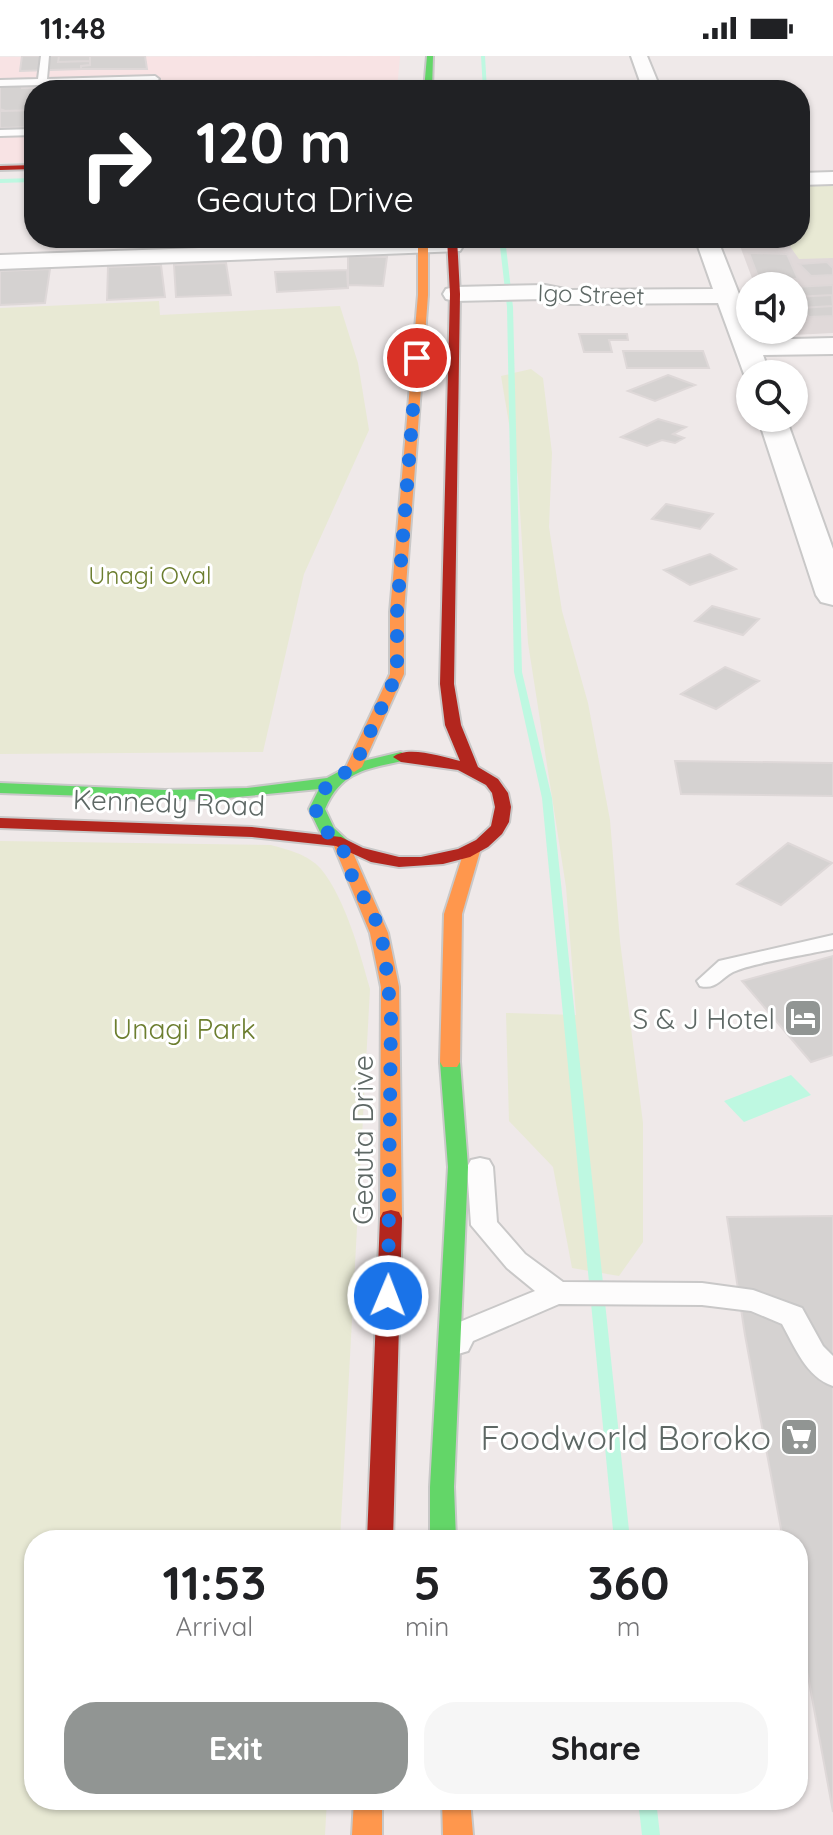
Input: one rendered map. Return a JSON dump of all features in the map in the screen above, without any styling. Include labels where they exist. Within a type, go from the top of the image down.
[{"type":"main road","points":[[429,80],[430,56]]},
{"type":"main road","points":[[0,168],[24,167]]},
{"type":"main road","points":[[354,767],[397,674],[397,612],[423,295],[422,248]]},
{"type":"main road","points":[[454,248],[465,294],[447,684],[453,725],[471,769]]},
{"type":"main road","points":[[329,783],[354,767],[377,760],[426,757],[471,769],[491,782],[502,798],[503,816],[493,834],[473,848],[443,859],[407,863],[372,858],[338,844]]},
{"type":"main road","name":"Kennedy Road","points":[[0,788],[224,795],[288,792],[329,783]]},
{"type":"main road","name":"Geauta Drive","points":[[329,783],[319,797],[316,812],[322,827],[338,844],[375,918],[384,948],[391,1013],[387,1360],[380,1530]]},
{"type":"main road","name":"Kennedy Road","points":[[0,823],[252,832],[338,844]]},
{"type":"main road","points":[[443,1530],[446,1395],[458,1167],[450,1067],[453,914],[473,848]]},
{"type":"main road","points":[[367,1835],[368,1810]]},
{"type":"main road","points":[[457,1810],[458,1835]]},
{"type":"street","points":[[639,56],[648,80]]},
{"type":"street","points":[[810,179],[833,178]]},
{"type":"street","points":[[0,262],[86,262],[321,248]]},
{"type":"street","points":[[710,248],[752,360]]},
{"type":"street","name":"Igo Street","points":[[465,294],[545,292],[570,297],[723,285]]},
{"type":"street","points":[[748,348],[833,346]]},
{"type":"street","points":[[777,432],[833,595]]},
{"type":"lane","points":[[42,80],[45,56]]},
{"type":"lane","points":[[117,80],[155,79]]},
{"type":"lane","points":[[0,83],[24,82]]},
{"type":"lane","points":[[0,133],[24,132]]},
{"type":"lane","points":[[708,981],[727,966],[833,942]]},
{"type":"lane","points":[[450,1067],[451,1074],[473,1088],[484,1225],[516,1261],[557,1293]]},
{"type":"lane","points":[[446,1395],[460,1334],[557,1293],[702,1294],[753,1301],[792,1316],[813,1354],[833,1374]]},
{"type":"shaded area","points":[[400,56],[398,80],[24,80],[24,162],[0,163],[0,57]]},
{"type":"shaded area","points":[[833,185],[833,333],[808,334],[808,272],[750,272],[741,248],[810,248],[810,186]]},
{"type":"shaded area","points":[[791,1075],[811,1095],[744,1122],[724,1101]]},
{"type":"green space","points":[[833,185],[833,258],[799,259],[791,248],[810,248],[810,186]]},
{"type":"green space","name":"Unagi Oval","points":[[159,301],[160,315],[340,306],[358,363],[369,430],[304,574],[263,752],[0,754],[0,308]]},
{"type":"green space","points":[[531,369],[543,378],[552,453],[549,527],[562,611],[588,703],[610,820],[620,941],[643,1123],[643,1242],[619,1276],[572,1268],[553,1167],[509,1121],[506,1013],[576,1015],[566,887],[528,643],[518,477],[501,376]]},
{"type":"green space","name":"Unagi Park","points":[[0,841],[271,845],[304,856],[316,864],[330,881],[344,910],[370,989],[341,1530],[24,1530],[24,1810],[326,1810],[325,1835],[0,1835]]},
{"type":"building","points":[[22,56],[90,56],[90,65],[81,66],[81,69],[20,71]]},
{"type":"building","points":[[59,56],[90,56],[90,61],[58,62]]},
{"type":"building","points":[[90,56],[145,56],[147,69],[81,69],[81,66],[90,65]]},
{"type":"building","points":[[0,86],[24,88],[24,110],[0,109]]},
{"type":"building","points":[[24,110],[24,127],[0,128],[0,111]]},
{"type":"building","points":[[749,253],[787,254],[795,272],[756,272]]},
{"type":"building","points":[[348,256],[387,257],[383,286],[348,285]]},
{"type":"building","points":[[827,262],[833,268],[833,275],[811,276],[799,264]]},
{"type":"building","points":[[226,263],[231,295],[176,297],[174,265]]},
{"type":"building","points":[[161,265],[165,297],[107,300],[108,267]]},
{"type":"building","points":[[50,269],[45,303],[0,305],[0,271]]},
{"type":"building","points":[[347,270],[348,288],[277,292],[275,272]]},
{"type":"building","points":[[833,285],[833,295],[808,296],[808,286]]},
{"type":"building","points":[[832,295],[833,306],[808,308],[808,296]]},
{"type":"building","points":[[833,306],[833,316],[809,317],[808,308]]},
{"type":"building","points":[[579,334],[627,334],[628,340],[609,340],[612,352],[584,352]]},
{"type":"building","points":[[623,351],[703,351],[709,368],[627,368]]},
{"type":"building","points":[[668,375],[695,385],[655,401],[628,391]]},
{"type":"building","points":[[658,419],[686,427],[673,434],[684,438],[675,443],[662,440],[647,446],[621,437]]},
{"type":"building","points":[[666,504],[713,514],[700,529],[652,519]]},
{"type":"building","points":[[710,554],[736,569],[690,585],[664,570]]},
{"type":"building","points":[[712,606],[759,619],[743,635],[695,621]]},
{"type":"building","points":[[725,667],[759,681],[716,709],[681,694]]},
{"type":"building","points":[[675,761],[833,763],[833,796],[681,794]]},
{"type":"building","points":[[788,843],[832,863],[781,905],[737,884]]},
{"type":"building","name":"S & J Hotel","points":[[833,956],[833,1055],[811,1062],[742,981]]},
{"type":"building","name":"Foodworld Boroko","points":[[833,1216],[833,1812],[808,1676],[808,1530],[781,1530],[727,1217]]},
{"type":"waterway","points":[[483,56],[484,80]]},
{"type":"waterway","points":[[0,181],[24,180]]},
{"type":"waterway","points":[[503,248],[510,307],[518,672],[547,798],[621,1530]]},
{"type":"waterway","points":[[648,1810],[651,1835]]},
{"type":"traffic: fast","points":[[429,80],[430,56]]},
{"type":"traffic: fast","points":[[341,842],[327,830],[317,809],[323,795],[339,776],[350,770],[401,757]]},
{"type":"traffic: fast","points":[[0,788],[206,795],[329,783]]},
{"type":"traffic: fast","points":[[443,1530],[442,1487],[458,1167],[450,1062]]},
{"type":"traffic: slow","points":[[354,767],[397,674],[397,612],[423,295],[423,248]]},
{"type":"traffic: slow","points":[[342,846],[379,933],[390,987],[391,1218]]},
{"type":"traffic: slow","points":[[450,1062],[453,914],[473,848]]},
{"type":"traffic: slow","points":[[367,1835],[368,1810]]},
{"type":"traffic: slow","points":[[457,1810],[458,1835]]},
{"type":"traffic: jam","points":[[0,168],[24,167]]},
{"type":"traffic: jam","points":[[453,248],[455,294],[447,684],[453,725],[471,769]]},
{"type":"traffic: jam","points":[[341,842],[357,852],[377,858],[421,862],[464,853],[482,843],[498,827],[503,807],[500,793],[492,782],[479,773],[447,762],[401,757]]},
{"type":"traffic: jam","points":[[0,823],[252,832],[335,841]]},
{"type":"traffic: jam","points":[[380,1530],[391,1218]]},
{"type":"place","name":"S & J Hotel","points":[[803,1018]]},
{"type":"place","name":"Foodworld Boroko","points":[[799,1437]]},
{"type":"route","points":[[388,1296],[391,1013],[384,948],[375,918],[364,903],[342,846],[322,827],[316,812],[319,797],[329,783],[354,767],[397,674],[397,612],[417,358]]}]
